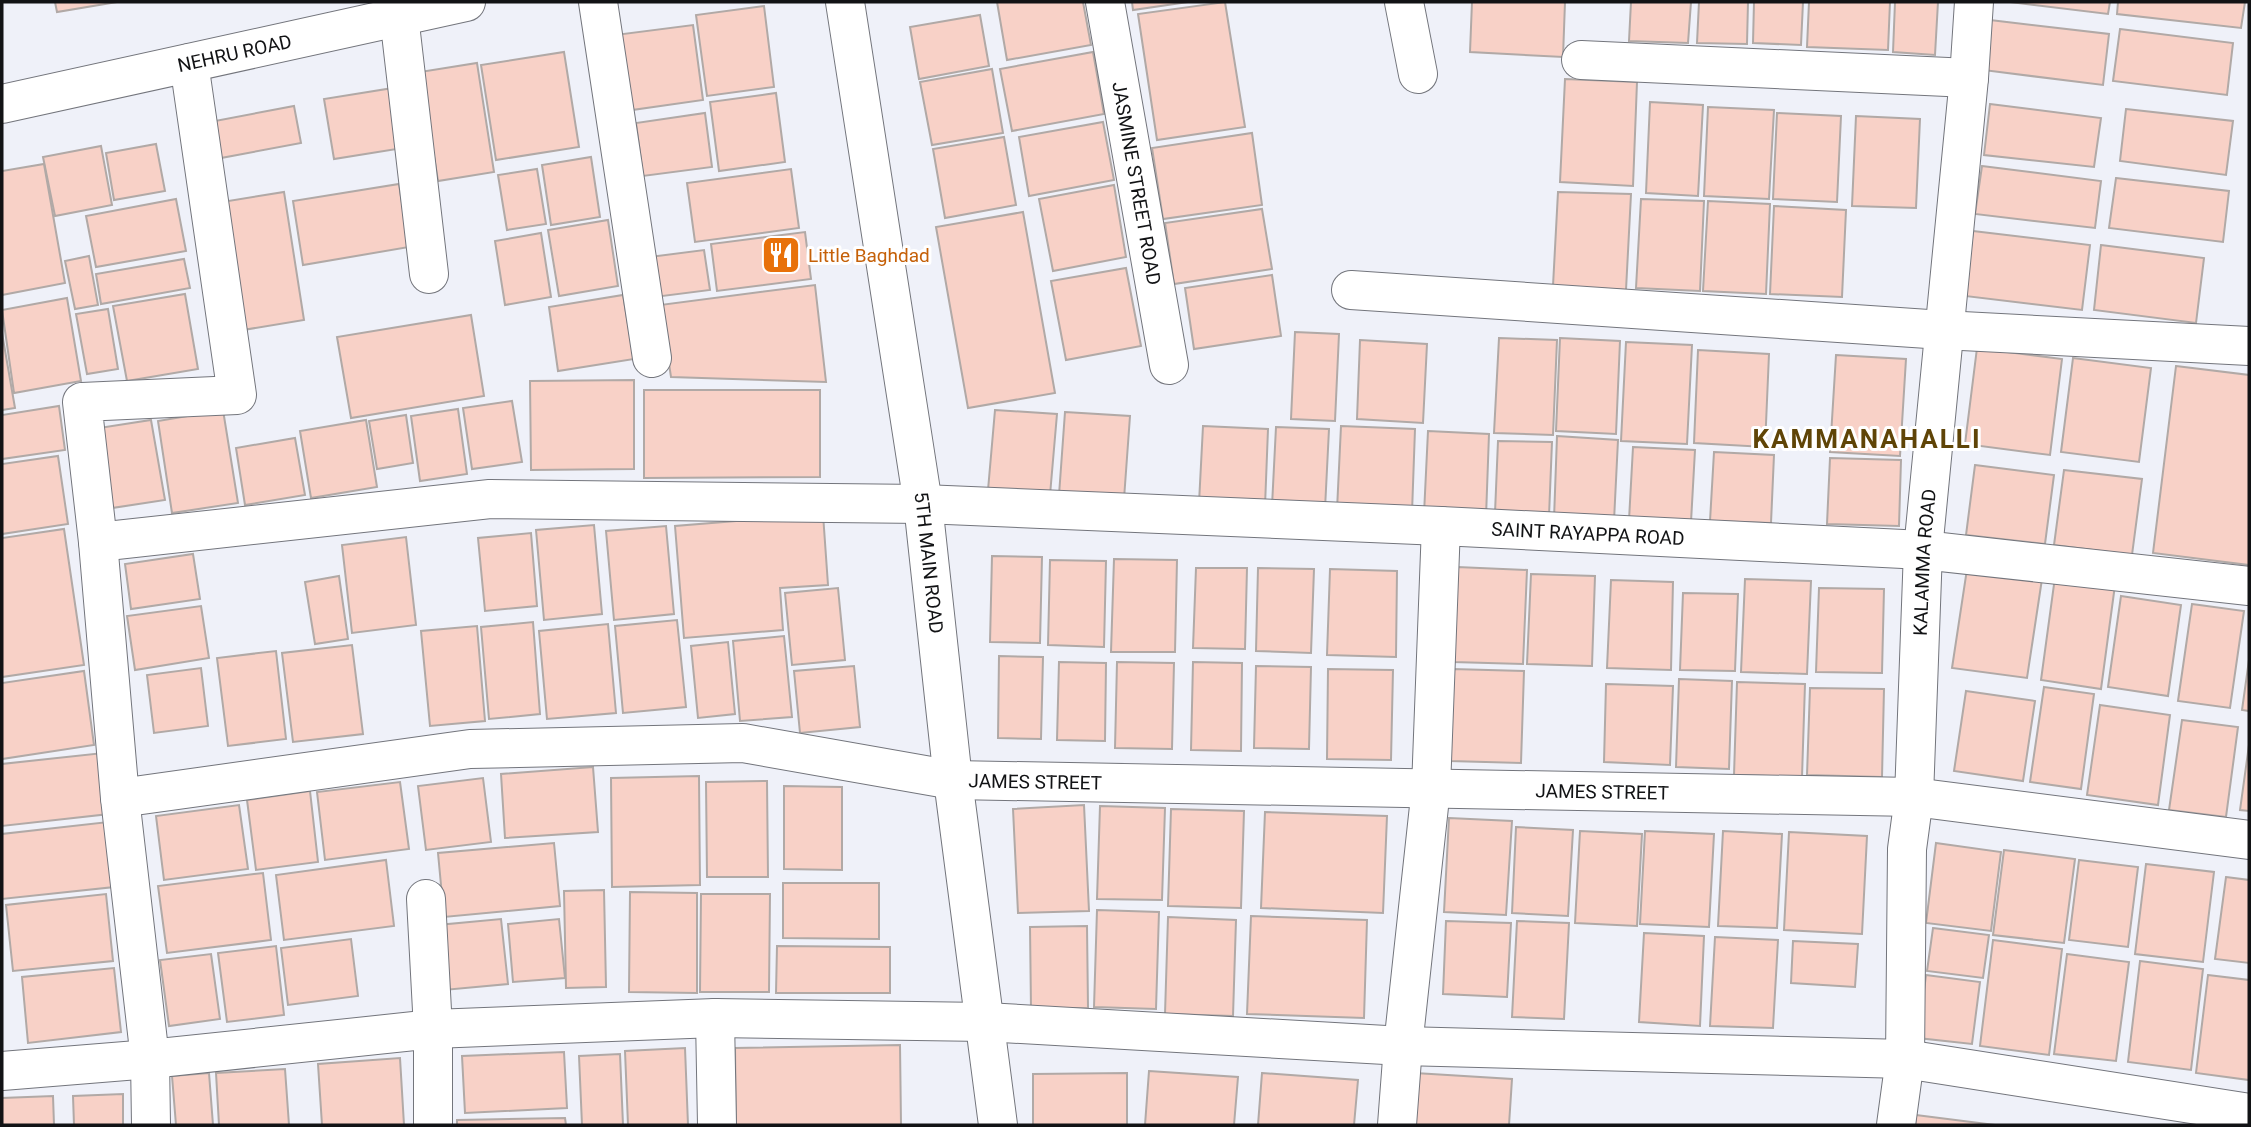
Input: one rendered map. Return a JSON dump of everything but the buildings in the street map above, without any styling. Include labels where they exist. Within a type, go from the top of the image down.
[{"type":"street","name":"NEHRU ROAD","points":[[2,104],[466,2]]},
{"type":"street","points":[[597,2],[652,358]]},
{"type":"street","name":"5TH MAIN ROAD","points":[[845,2],[923,504],[953,780],[998,1125]]},
{"type":"street","name":"JASMINE STREET ROAD","points":[[1105,2],[1169,365]]},
{"type":"street","points":[[1405,2],[1418,74]]},
{"type":"street","name":"KALAMMA ROAD","points":[[1896,1125],[1905,1059],[1907,849],[1914,797],[1923,550],[1974,2]]},
{"type":"street","points":[[399,16],[429,274]]},
{"type":"street","points":[[1581,60],[1969,78]]},
{"type":"street","points":[[151,1125],[150,1059],[120,799],[98,542],[82,402],[237,395],[189,63]]},
{"type":"street","points":[[1350,290],[1943,330],[2249,346]]},
{"type":"street","name":"SAINT RAYAPPA ROAD","points":[[98,542],[491,499],[923,504],[1923,550],[2249,586]]},
{"type":"street","points":[[1397,1125],[1431,788],[1441,526]]},
{"type":"street","name":"JAMES STREET","points":[[120,799],[470,749],[743,743],[953,780],[1914,797],[2249,840]]},
{"type":"street","points":[[426,899],[433,1029],[433,1125]]},
{"type":"street","points":[[715,1018],[717,1125]]},
{"type":"street","points":[[2,1071],[150,1059],[433,1029],[715,1018],[985,1022],[1403,1046],[1905,1059],[2249,1112]]},
{"type":"place","name":"Little Baghdad","points":[[781,255]]},
{"type":"district","name":"KAMMANAHALLI","points":[[1867,439]]}]
